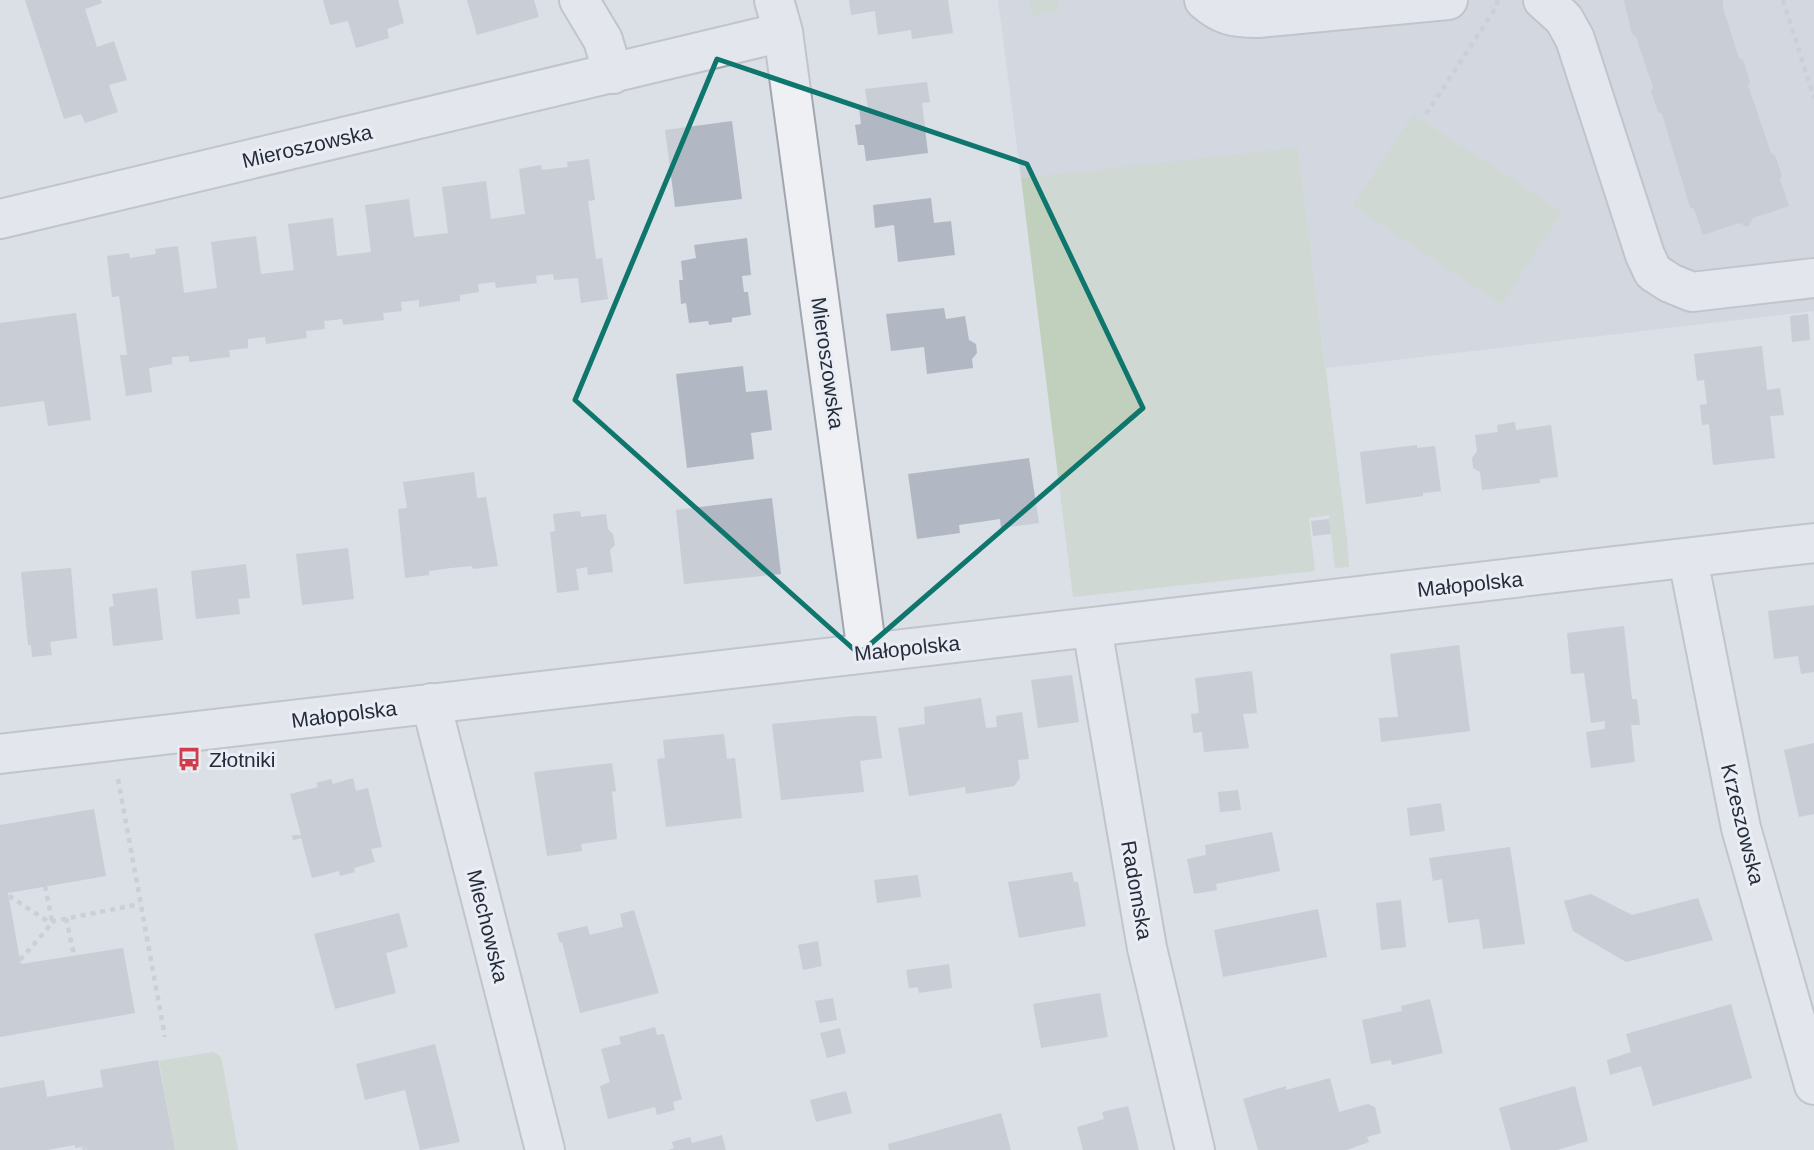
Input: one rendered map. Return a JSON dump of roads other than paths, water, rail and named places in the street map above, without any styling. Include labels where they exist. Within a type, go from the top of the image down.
[{"type":"street","points":[[579,0],[603,40],[613,74]]},
{"type":"street","points":[[1204,0],[1216,11],[1237,18],[1258,18],[1448,0]]},
{"type":"street","points":[[1543,0],[1564,19],[1575,38],[1645,255],[1653,272],[1692,292],[1814,278]]},
{"type":"street","name":"Mieroszowska","points":[[0,219],[613,74],[778,16],[867,653]]},
{"type":"street","name":"Małopolska","points":[[0,754],[1814,543]]},
{"type":"street","name":"Krzeszowska","points":[[1688,559],[1741,828],[1814,1085]]},
{"type":"street","name":"Radomska","points":[[1092,628],[1147,948],[1195,1150]]},
{"type":"street","name":"Miechowska","points":[[430,703],[545,1150]]},
{"type":"place","name":"Złotniki","points":[[189,759]]}]
